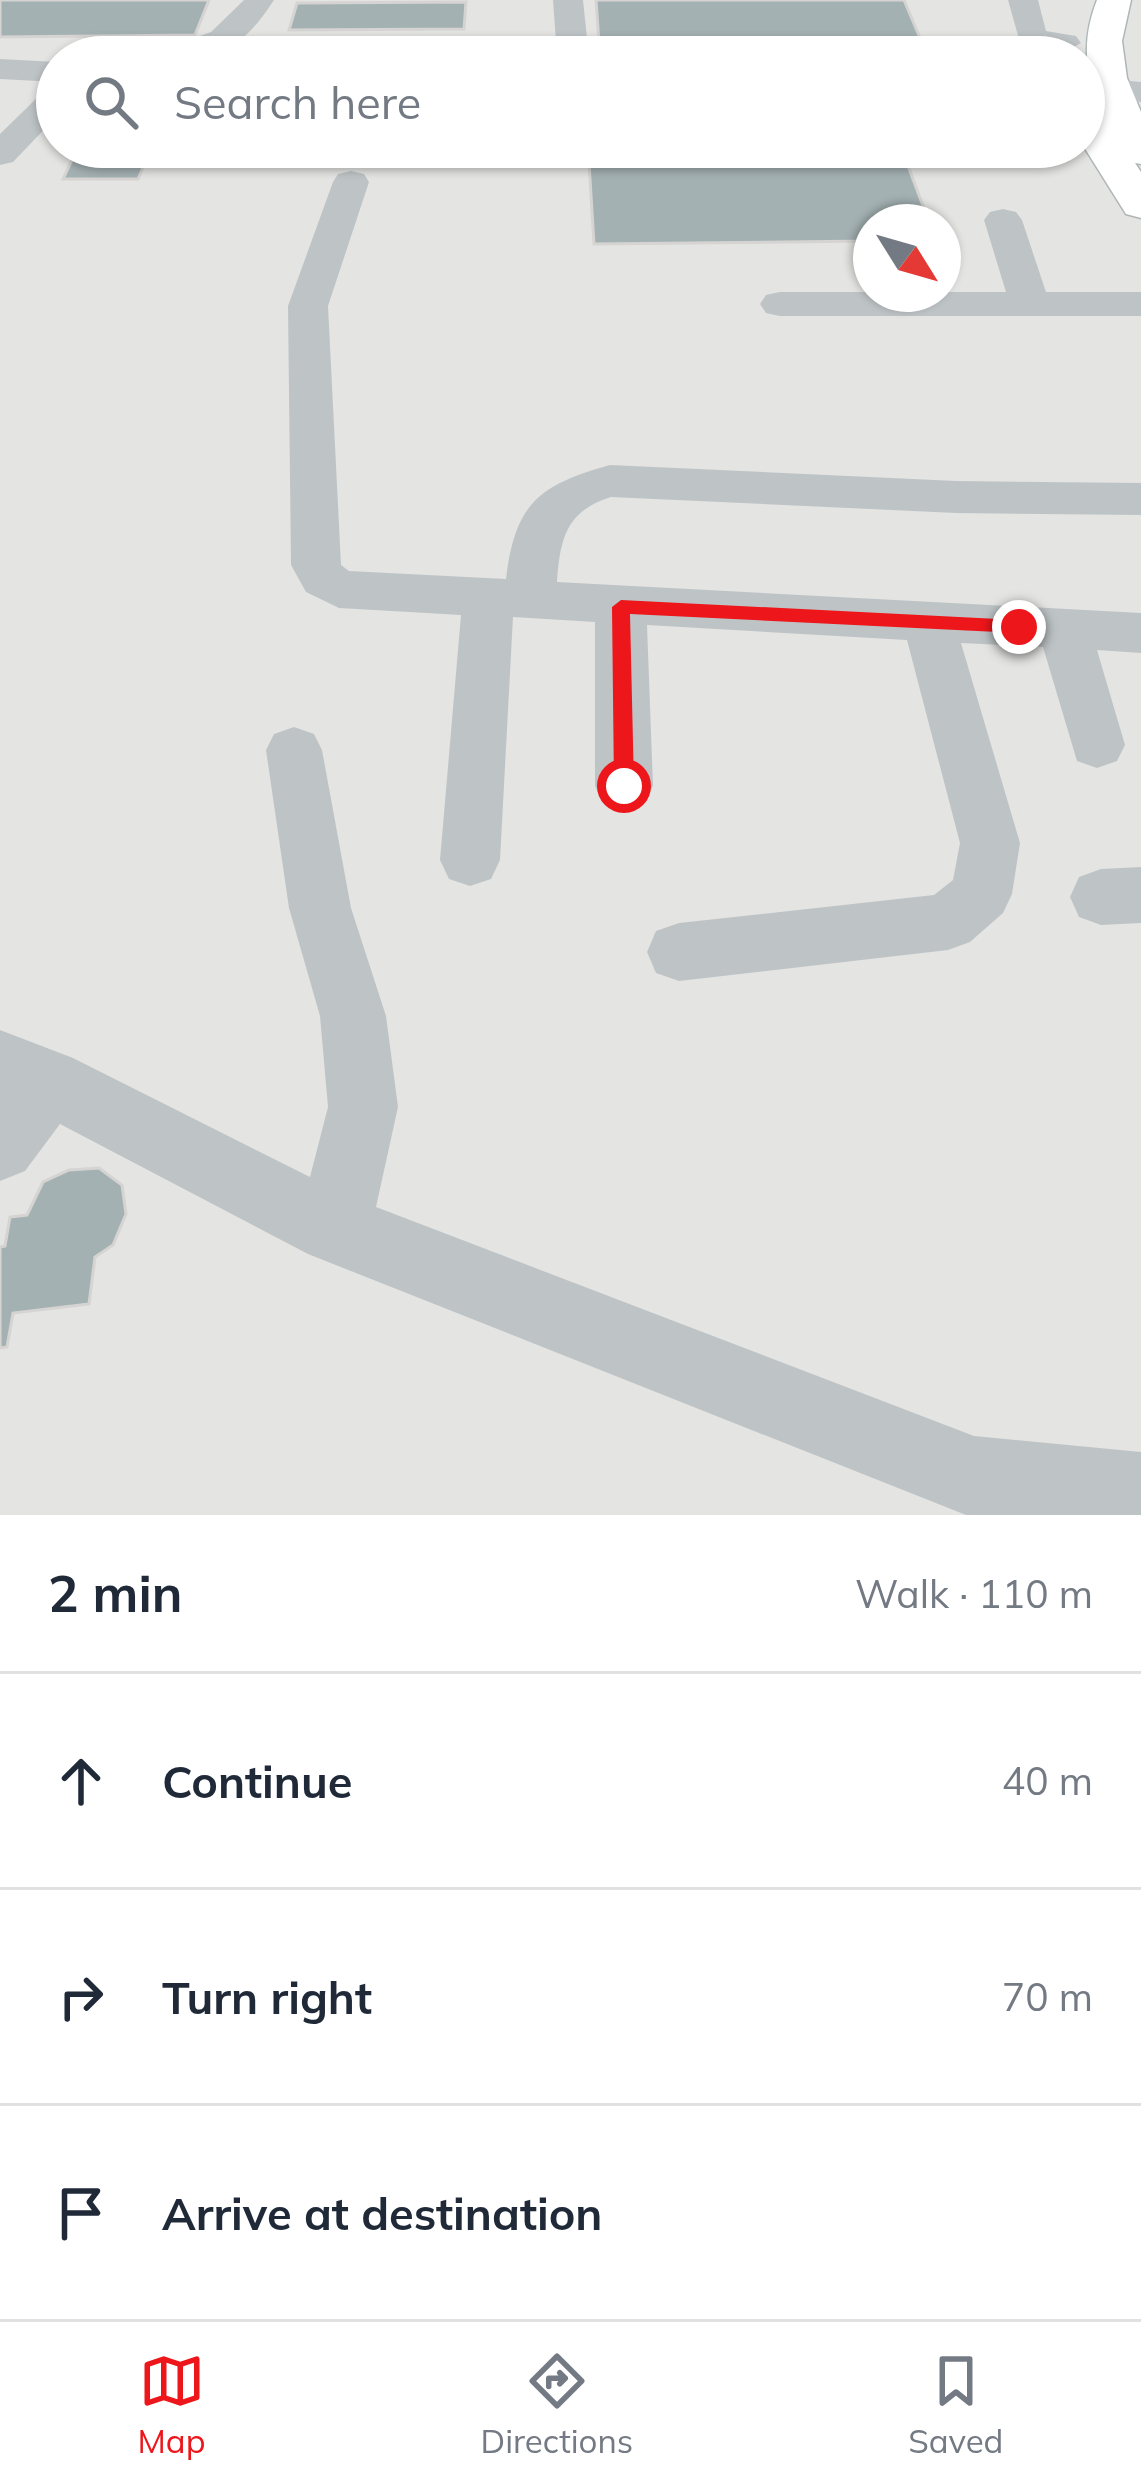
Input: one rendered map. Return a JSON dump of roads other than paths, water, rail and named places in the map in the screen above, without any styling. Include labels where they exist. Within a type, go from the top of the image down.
[{"type":"main road","points":[[1101,36],[1114,0]]},
{"type":"main road","points":[[1105,111],[1141,152]]},
{"type":"main road","points":[[1105,116],[1141,205]]},
{"type":"street","points":[[229,36],[244,25],[260,0]]},
{"type":"street","points":[[568,0],[571,36]]},
{"type":"street","points":[[1022,0],[1032,36]]},
{"type":"street","points":[[0,69],[36,71]]},
{"type":"street","points":[[0,154],[36,118]]},
{"type":"street","points":[[351,182],[308,306],[316,565],[338,590],[1141,633]]},
{"type":"street","points":[[1003,220],[1030,304]]},
{"type":"street","points":[[779,304],[1141,304]]},
{"type":"street","points":[[470,860],[509,601],[551,506],[575,489],[610,482],[956,497],[1141,499]]},
{"type":"street","points":[[621,607],[624,786]]},
{"type":"street","points":[[679,952],[948,922],[981,894],[990,843],[929,622]]},
{"type":"street","points":[[1064,629],[1096,745]]},
{"type":"street","points":[[294,750],[320,908],[353,1016],[363,1107],[334,1228]]},
{"type":"street","points":[[0,1146],[24,1072],[334,1228],[974,1478],[1141,1494]]}]
